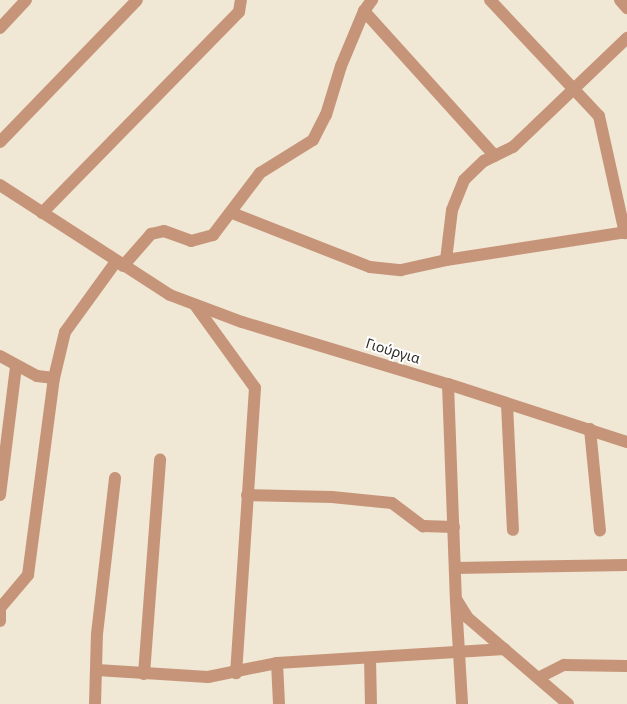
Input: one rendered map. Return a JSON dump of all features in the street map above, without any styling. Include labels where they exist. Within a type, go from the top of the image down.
[{"type":"street","points":[[0,28],[26,0]]},
{"type":"street","points":[[0,142],[137,0]]},
{"type":"street","points":[[42,213],[239,12],[241,0]]},
{"type":"street","points":[[0,622],[0,606],[28,575],[54,378],[65,332],[119,264],[151,234],[164,232],[191,241],[205,240],[232,213],[260,173],[314,140],[364,11],[372,0]]},
{"type":"street","points":[[232,213],[370,267],[401,270],[446,260],[626,233],[599,116],[576,88],[490,0]]},
{"type":"street","points":[[620,0],[627,8]]},
{"type":"street","points":[[364,11],[496,156]]},
{"type":"street","points":[[446,260],[452,210],[464,180],[484,161],[513,147],[627,38]]},
{"type":"street","name":"Γιούργια","points":[[0,185],[119,264],[170,295],[242,322],[448,384],[627,442]]},
{"type":"street","points":[[195,305],[255,388],[236,673]]},
{"type":"street","points":[[0,356],[16,367],[37,376],[54,378]]},
{"type":"street","points":[[0,495],[16,367]]},
{"type":"street","points":[[448,384],[462,704]]},
{"type":"street","points":[[507,404],[513,530]]},
{"type":"street","points":[[590,430],[600,531]]},
{"type":"street","points":[[144,674],[160,460]]},
{"type":"street","points":[[95,704],[97,634],[114,478]]},
{"type":"street","points":[[247,495],[332,497],[392,503],[423,526],[454,527]]},
{"type":"street","points":[[456,568],[627,565]]},
{"type":"street","points":[[456,599],[468,618],[540,677],[568,704]]},
{"type":"street","points":[[97,670],[208,677],[236,673],[277,663],[505,649]]},
{"type":"street","points":[[370,658],[371,704]]},
{"type":"street","points":[[277,663],[279,704]]},
{"type":"street","points":[[540,677],[564,665],[627,666]]}]
